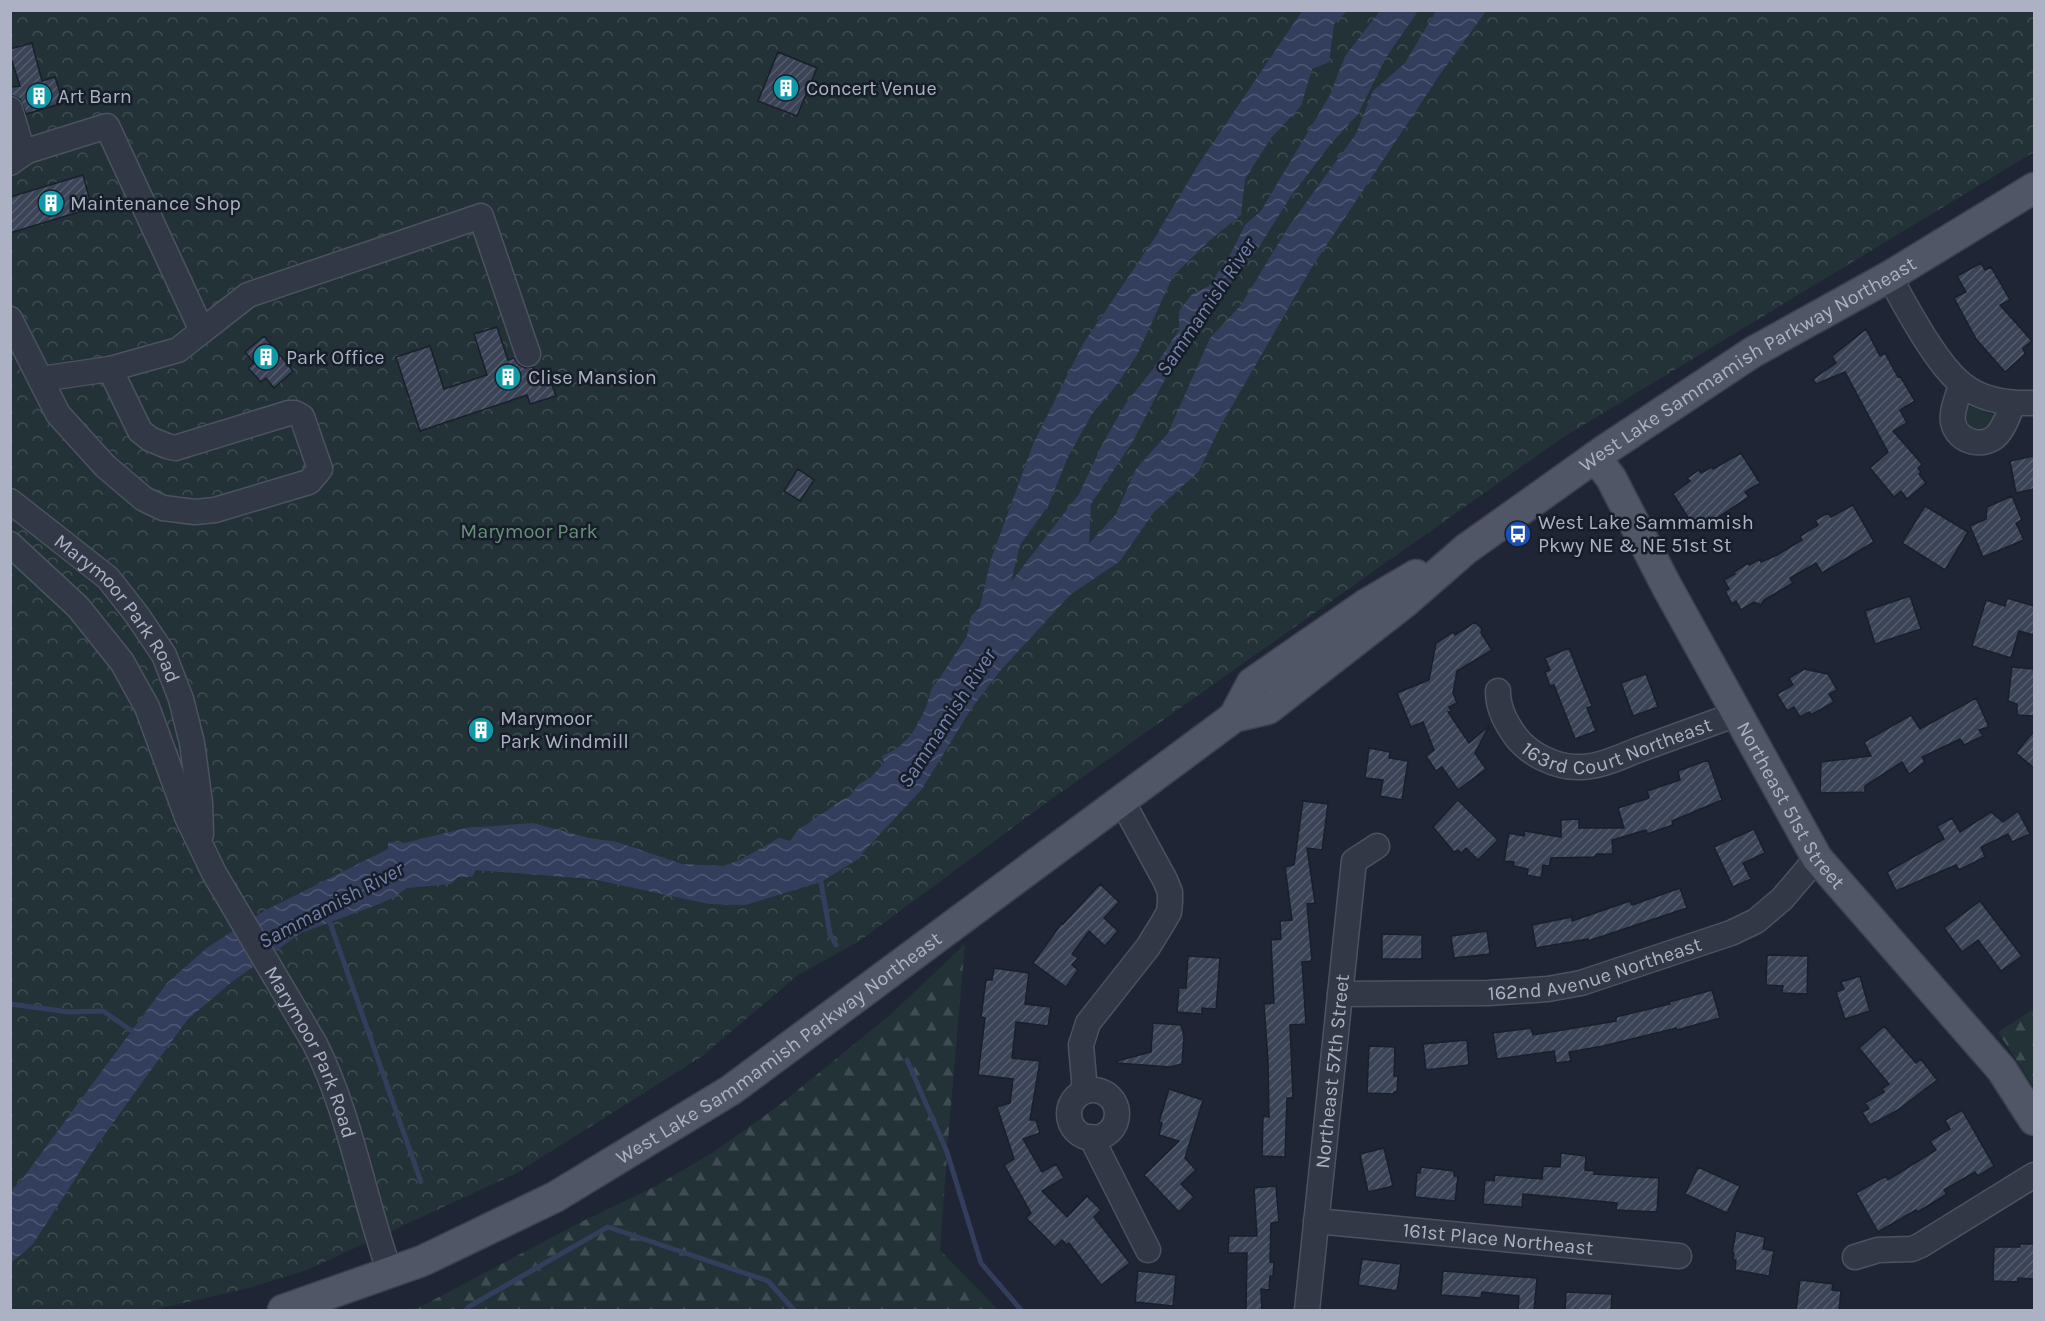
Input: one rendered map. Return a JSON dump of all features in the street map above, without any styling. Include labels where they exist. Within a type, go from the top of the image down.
[{"type":"main road","name":"West Lake Sammamish Parkway Northeast","points":[[283,1311],[422,1261],[555,1197],[731,1090],[1234,717],[1252,683],[1393,587],[1466,549],[1595,457],[1753,352],[1890,276],[2034,188]]},
{"type":"main road","name":"Northeast 51st Street","points":[[1595,457],[1611,478],[1666,585],[1817,858],[2002,1070],[2034,1120]]},
{"type":"street","points":[[10,109],[17,158],[107,126],[202,331]]},
{"type":"street","points":[[41,379],[110,369],[178,350],[248,295],[481,216],[528,354]]},
{"type":"street","points":[[1890,276],[1901,300],[1944,367],[1961,385],[1986,399],[2024,403]]},
{"type":"street","points":[[10,319],[58,414],[105,466],[144,499],[163,508],[195,512],[215,510],[309,482],[320,469],[302,417],[295,413],[289,412],[175,448],[150,439],[140,431],[110,369]]},
{"type":"street","points":[[1961,385],[1953,420],[1955,429],[1961,437],[1969,441],[1977,443],[1993,438],[2000,433],[2024,403]]},
{"type":"street","name":"Marymoor Park Road","points":[[10,501],[108,578],[164,655],[181,699],[192,743],[200,803],[202,846]]},
{"type":"street","name":"Marymoor Park Road","points":[[10,544],[78,607],[122,662],[147,707],[187,818],[214,873],[315,1044],[329,1073],[340,1101],[372,1220],[390,1273]]},
{"type":"street","name":"163rd Court Northeast","points":[[1498,691],[1498,703],[1508,725],[1522,745],[1534,754],[1554,763],[1579,767],[1606,762],[1737,714]]},
{"type":"street","points":[[1085,1091],[1081,1045],[1088,1023],[1148,947],[1169,912],[1170,892],[1165,880],[1122,801]]},
{"type":"street","name":"Northeast 57th Street","points":[[1308,1311],[1354,861],[1377,846]]},
{"type":"street","name":"162nd Avenue Northeast","points":[[1340,994],[1488,993],[1548,989],[1581,983],[1731,933],[1756,921],[1782,899],[1817,858]]},
{"type":"street","points":[[1098,1089],[1105,1092],[1115,1103],[1118,1111],[1114,1126],[1109,1132],[1102,1136],[1091,1137],[1078,1132],[1069,1118],[1072,1102],[1076,1096],[1085,1091],[1098,1089]]},
{"type":"street","points":[[1091,1137],[1148,1250]]},
{"type":"street","points":[[1855,1257],[1878,1250],[1912,1249],[1921,1245],[2034,1175]]},
{"type":"street","name":"161st Place Northeast","points":[[1316,1221],[1679,1256]]},
{"type":"green space","name":"Marymoor Park","points":[[10,11],[2034,11],[2034,152],[1562,438],[1053,798],[858,942],[798,975],[701,1057],[515,1174],[307,1270],[245,1289],[153,1310],[11,1310]]},
{"type":"green space","points":[[1967,405],[1994,415],[1989,428],[1980,433],[1965,427],[1963,417]]},
{"type":"green space","points":[[965,944],[940,1250],[998,1310],[410,1310],[422,1306],[583,1221],[654,1187],[712,1153],[777,1107],[890,1015]]},
{"type":"green space","points":[[2034,1009],[2034,1087],[1998,1032]]},
{"type":"water","name":"Sammamish River","points":[[1302,11],[1347,11],[1334,24],[1329,62],[1312,69],[1301,106],[1271,138],[1245,179],[1241,215],[1209,241],[1173,276],[1137,355],[1115,387],[1092,414],[1068,457],[1048,506],[1020,545],[1011,582],[1079,494],[1103,443],[1126,403],[1153,369],[1179,330],[1179,311],[1191,295],[1209,286],[1231,253],[1245,225],[1261,211],[1330,95],[1345,56],[1380,11],[1418,11],[1385,59],[1358,114],[1330,145],[1291,196],[1259,247],[1207,314],[1164,381],[1133,441],[1091,504],[1089,544],[1116,514],[1136,469],[1168,433],[1210,338],[1241,305],[1289,226],[1356,134],[1373,91],[1405,63],[1436,11],[1486,11],[1439,76],[1312,267],[1221,425],[1199,471],[1154,512],[1120,561],[1070,595],[1000,671],[971,709],[922,789],[855,861],[821,882],[745,905],[709,904],[592,879],[476,870],[472,877],[458,877],[451,884],[407,888],[393,898],[301,933],[233,981],[187,1020],[97,1145],[33,1244],[11,1263],[11,1190],[20,1182],[167,983],[208,947],[264,911],[388,849],[388,842],[404,843],[466,828],[533,823],[589,838],[617,842],[682,864],[723,866],[740,860],[779,838],[790,841],[797,831],[850,796],[858,785],[871,777],[884,763],[882,756],[898,747],[914,731],[926,707],[932,687],[967,636],[971,616],[980,607],[991,559],[1034,442],[1083,344],[1154,239],[1198,165]]},
{"type":"building","points":[[32,43],[42,81],[55,77],[63,103],[26,114],[20,99],[10,95],[10,87],[20,86],[10,49]]},
{"type":"building","name":"Concert Venue","points":[[778,52],[817,68],[797,116],[758,101]]},
{"type":"building","name":"Maintenance Shop","points":[[83,175],[92,208],[10,233],[10,197]]},
{"type":"building","points":[[1981,263],[1985,270],[1991,267],[2010,300],[2000,305],[2032,341],[2023,348],[2025,354],[2005,372],[1976,339],[1954,298],[1966,292],[1957,276]]},
{"type":"building","name":"Clise Mansion","points":[[497,327],[508,360],[514,358],[525,368],[533,367],[537,379],[549,376],[556,396],[530,404],[527,395],[420,431],[396,357],[430,346],[444,389],[487,375],[474,334]]},
{"type":"building","points":[[1866,329],[1880,356],[1885,353],[1915,401],[1900,410],[1907,423],[1893,431],[1922,464],[1918,468],[1921,472],[1919,474],[1926,483],[1907,499],[1901,491],[1894,497],[1870,468],[1888,452],[1845,372],[1816,384],[1813,379],[1836,363],[1832,356]]},
{"type":"building","name":"Park Office","points":[[264,336],[293,371],[274,388],[266,378],[261,382],[248,368],[254,363],[245,352]]},
{"type":"building","points":[[1741,453],[1760,483],[1745,492],[1749,497],[1697,531],[1673,494],[1690,481],[1687,478],[1699,470],[1701,473],[1712,467],[1713,469]]},
{"type":"building","points":[[2034,456],[2034,489],[2016,493],[2010,461]]},
{"type":"building","points":[[798,469],[814,480],[800,501],[784,491]]},
{"type":"building","points":[[2012,496],[2022,520],[2016,523],[2024,540],[1983,557],[1970,526],[1986,519],[1987,507]]},
{"type":"building","points":[[1853,505],[1874,542],[1822,573],[1816,563],[1790,578],[1793,583],[1764,600],[1761,605],[1754,602],[1741,610],[1736,601],[1732,604],[1725,591],[1729,589],[1724,580],[1748,563],[1749,565],[1760,559],[1761,562],[1802,540],[1800,536],[1818,525],[1815,520],[1828,513],[1831,517]]},
{"type":"building","points":[[1925,506],[1968,532],[1945,570],[1902,543]]},
{"type":"building","points":[[1910,596],[1921,629],[1875,644],[1865,611]]},
{"type":"building","points":[[2007,598],[2034,606],[2034,635],[2019,631],[2011,658],[1972,646],[1986,600],[2005,606]]},
{"type":"building","points":[[1475,622],[1482,629],[1481,633],[1492,650],[1457,671],[1453,693],[1457,703],[1449,707],[1451,711],[1448,712],[1469,743],[1489,726],[1475,753],[1486,769],[1458,790],[1442,767],[1436,771],[1426,756],[1434,750],[1423,722],[1411,727],[1397,693],[1429,680],[1436,643],[1453,632],[1455,635]]},
{"type":"building","points":[[1569,648],[1592,706],[1587,708],[1596,731],[1575,739],[1554,685],[1550,686],[1545,672],[1550,670],[1545,658]]},
{"type":"building","points":[[2012,667],[2034,669],[2034,716],[2017,715],[2017,704],[2008,701]]},
{"type":"building","points":[[1804,669],[1828,674],[1837,690],[1829,694],[1834,702],[1811,715],[1809,712],[1800,717],[1794,707],[1787,711],[1777,694],[1793,685],[1789,678]]},
{"type":"building","points":[[1646,674],[1658,707],[1633,716],[1621,683]]},
{"type":"building","points":[[1976,698],[1989,727],[1979,730],[1983,736],[1964,745],[1960,739],[1922,757],[1925,762],[1909,774],[1902,762],[1865,786],[1865,792],[1820,793],[1821,762],[1871,756],[1864,742],[1911,715],[1920,729]]},
{"type":"building","name":"Marymoor Park Windmill","points":[[481,721],[487,724],[490,730],[487,736],[481,739],[475,736],[472,730],[475,724]]},
{"type":"building","points":[[2034,731],[2034,768],[2016,753]]},
{"type":"building","points":[[1369,748],[1390,752],[1389,758],[1408,761],[1402,800],[1380,796],[1383,780],[1365,778]]},
{"type":"building","points":[[1708,760],[1722,800],[1672,821],[1673,825],[1647,834],[1646,830],[1612,840],[1613,854],[1551,858],[1549,866],[1543,865],[1541,878],[1527,875],[1528,869],[1513,866],[1514,862],[1504,861],[1509,833],[1524,836],[1525,831],[1561,837],[1561,820],[1579,819],[1579,828],[1624,828],[1618,808],[1649,798],[1647,791],[1680,780],[1678,771]]},
{"type":"building","points":[[1458,800],[1498,840],[1478,860],[1466,848],[1461,853],[1458,850],[1454,852],[1433,827]]},
{"type":"building","points":[[1303,801],[1328,804],[1322,850],[1307,848],[1315,903],[1307,904],[1312,961],[1302,962],[1306,1024],[1290,1025],[1293,1098],[1287,1098],[1285,1157],[1262,1156],[1263,1116],[1269,1117],[1264,1004],[1274,1003],[1271,940],[1281,939],[1280,921],[1292,920],[1285,867],[1294,865]]},
{"type":"building","points":[[2018,811],[2030,834],[2012,842],[2008,834],[1981,847],[1985,857],[1959,870],[1956,865],[1896,891],[1887,872],[1944,839],[1937,826],[1952,818],[1960,832],[1991,812],[2003,822]]},
{"type":"building","points":[[1754,829],[1765,853],[1743,863],[1751,879],[1733,887],[1714,847]]},
{"type":"building","points":[[1100,884],[1119,902],[1104,918],[1118,931],[1105,946],[1089,931],[1072,954],[1078,958],[1072,965],[1078,970],[1066,987],[1033,963],[1062,923]]},
{"type":"building","points":[[1680,888],[1687,908],[1588,941],[1588,939],[1536,948],[1532,925],[1572,917],[1572,921],[1630,901],[1632,905]]},
{"type":"building","points":[[1980,901],[2022,956],[2001,971],[1978,940],[1962,952],[1944,928]]},
{"type":"building","points":[[1487,931],[1490,954],[1454,958],[1451,936]]},
{"type":"building","points":[[1382,934],[1422,935],[1422,959],[1382,959]]},
{"type":"building","points":[[1767,955],[1808,956],[1807,994],[1782,993],[1783,986],[1766,985]]},
{"type":"building","points":[[1188,956],[1220,958],[1216,1009],[1202,1008],[1202,1014],[1177,1012],[1179,988],[1186,988]]},
{"type":"building","points":[[994,968],[1029,973],[1025,1004],[1051,1007],[1048,1026],[1016,1022],[1012,1058],[1040,1061],[1030,1120],[1036,1120],[1040,1133],[1023,1139],[1042,1172],[1056,1164],[1064,1178],[1042,1191],[1067,1217],[1087,1196],[1101,1210],[1094,1217],[1130,1263],[1101,1285],[1069,1243],[1067,1245],[1062,1240],[1055,1247],[1026,1218],[1031,1213],[1004,1165],[1014,1159],[997,1107],[1010,1103],[1013,1079],[978,1075],[985,1018],[981,1017],[986,980],[992,980]]},
{"type":"building","points":[[1860,976],[1870,1011],[1845,1019],[1836,992],[1844,989],[1841,982]]},
{"type":"building","points":[[1712,990],[1720,1018],[1677,1030],[1676,1028],[1569,1052],[1571,1061],[1556,1063],[1554,1051],[1497,1059],[1493,1033],[1531,1028],[1533,1035],[1616,1021],[1616,1017],[1670,1004],[1669,1002]]},
{"type":"building","points":[[1153,1023],[1181,1025],[1184,1036],[1182,1064],[1170,1067],[1117,1063],[1117,1061],[1151,1052]]},
{"type":"building","points":[[1884,1026],[1916,1063],[1921,1059],[1937,1080],[1898,1110],[1870,1125],[1862,1112],[1869,1109],[1865,1103],[1884,1092],[1882,1089],[1889,1084],[1859,1048]]},
{"type":"building","points":[[1467,1040],[1469,1065],[1426,1070],[1423,1044]]},
{"type":"building","points":[[1369,1046],[1395,1047],[1394,1076],[1398,1076],[1397,1092],[1394,1094],[1367,1093]]},
{"type":"building","points":[[1169,1089],[1203,1100],[1185,1158],[1196,1170],[1181,1184],[1194,1197],[1179,1212],[1144,1175],[1179,1141],[1159,1135],[1162,1123],[1159,1122]]},
{"type":"building","points":[[1962,1110],[1994,1166],[1978,1176],[1975,1172],[1944,1190],[1947,1194],[1918,1212],[1916,1210],[1878,1232],[1856,1193],[1886,1176],[1888,1180],[1936,1150],[1930,1141],[1950,1129],[1945,1120]]},
{"type":"building","points":[[1384,1148],[1393,1186],[1368,1192],[1360,1154]]},
{"type":"building","points":[[1561,1153],[1586,1156],[1585,1170],[1595,1171],[1594,1174],[1659,1178],[1657,1212],[1616,1210],[1617,1203],[1523,1194],[1522,1207],[1483,1204],[1485,1180],[1494,1181],[1495,1175],[1542,1179],[1543,1166],[1560,1167]]},
{"type":"building","points":[[1421,1167],[1454,1171],[1454,1176],[1458,1176],[1455,1201],[1415,1197],[1417,1173],[1420,1173]]},
{"type":"building","points":[[1698,1167],[1740,1186],[1727,1213],[1685,1194]]},
{"type":"building","points":[[1276,1186],[1279,1222],[1271,1223],[1270,1262],[1274,1262],[1273,1276],[1270,1276],[1269,1290],[1261,1289],[1262,1311],[1246,1311],[1247,1253],[1228,1253],[1229,1236],[1257,1236],[1254,1188]]},
{"type":"building","points":[[1736,1231],[1765,1237],[1763,1249],[1774,1251],[1769,1276],[1735,1270],[1736,1260],[1733,1260],[1734,1253],[1732,1253]]},
{"type":"building","points":[[2020,1244],[2034,1244],[2034,1279],[2018,1278],[2018,1282],[1993,1281],[1994,1247],[2020,1247]]},
{"type":"building","points":[[1362,1259],[1401,1264],[1397,1291],[1358,1285]]},
{"type":"building","points":[[1138,1271],[1176,1275],[1173,1306],[1135,1302]]},
{"type":"building","points":[[1443,1271],[1537,1278],[1534,1311],[1518,1311],[1519,1296],[1482,1292],[1481,1298],[1441,1295]]},
{"type":"building","points":[[1800,1280],[1833,1284],[1832,1290],[1841,1291],[1839,1311],[1796,1311]]},
{"type":"building","points":[[1566,1292],[1612,1294],[1611,1311],[1565,1311]]},
{"type":"waterway","points":[[819,878],[830,934],[836,945]]},
{"type":"waterway","name":"Sammamish River","points":[[328,917],[421,1182]]},
{"type":"waterway","points":[[10,1004],[69,1012],[103,1011],[132,1031]]},
{"type":"waterway","points":[[907,1060],[947,1152],[981,1263],[1021,1310]]},
{"type":"waterway","points":[[466,1310],[608,1227],[768,1281],[794,1310]]},
{"type":"place","name":"Concert Venue","points":[[786,88]]},
{"type":"place","name":"Art Barn","points":[[39,96]]},
{"type":"place","name":"Maintenance Shop","points":[[51,203]]},
{"type":"place","name":"Park Office","points":[[266,357]]},
{"type":"place","name":"Clise Mansion","points":[[508,377]]},
{"type":"place","name":"West Lake Sammamish Pkwy NE & NE 51st St","points":[[1518,534]]},
{"type":"place","name":"Marymoor Park Windmill","points":[[481,730]]}]
